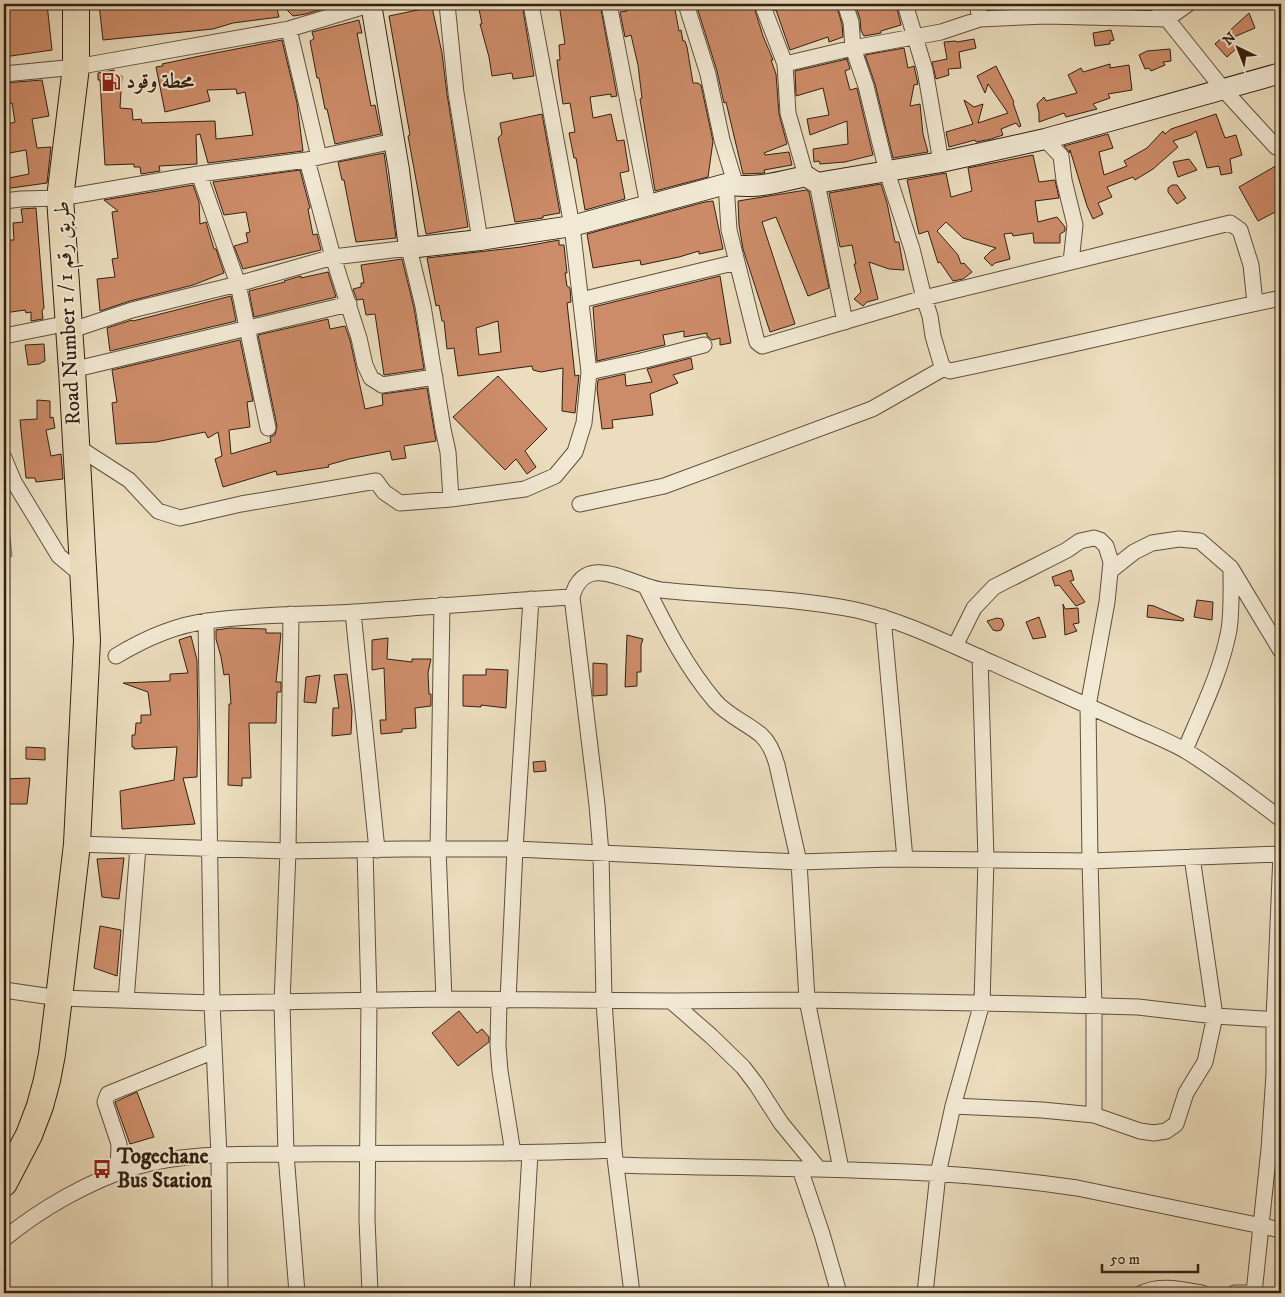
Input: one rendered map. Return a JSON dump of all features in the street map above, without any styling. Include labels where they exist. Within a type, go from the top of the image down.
[{"type":"highway","name":"Road Number 1 / طريق رقم 1","points":[[4,1183],[18,1157],[40,1106],[52,1054],[77,844],[86,670],[86,624],[60,198],[76,67],[76,4]]},
{"type":"street","points":[[4,74],[76,67],[289,29],[371,4],[404,202],[409,248],[423,306],[448,452],[451,499]]},
{"type":"street","points":[[447,4],[456,93],[480,240]]},
{"type":"street","points":[[76,446],[129,480],[158,511],[180,518],[241,504],[376,481],[384,492],[400,503],[451,499],[525,489],[555,476],[575,452],[584,423],[589,372],[572,226],[531,4]]},
{"type":"street","points":[[609,4],[648,205]]},
{"type":"street","points":[[686,4],[708,74],[731,185],[729,230],[757,342],[762,346],[924,298],[1230,223],[1240,230],[1243,239],[1251,265],[1255,303]]},
{"type":"street","points":[[762,4],[785,64],[788,113],[812,179],[845,322]]},
{"type":"street","points":[[844,4],[851,22],[853,48],[866,86],[887,172],[912,249],[938,354],[944,368],[950,371],[1281,298]]},
{"type":"street","points":[[904,4],[925,70],[941,162]]},
{"type":"street","points":[[976,4],[980,19]]},
{"type":"street","points":[[1158,4],[1167,19],[1224,89],[1276,147]]},
{"type":"street","points":[[785,64],[853,48],[941,32],[980,19],[1046,16],[1167,19],[1188,4]]},
{"type":"street","points":[[289,29],[334,257],[359,338],[365,365],[371,378],[382,385],[435,377]]},
{"type":"street","points":[[4,336],[69,327],[238,284],[334,257],[480,240],[572,226],[731,185],[750,187],[887,172],[941,162],[1045,139],[1281,73]]},
{"type":"street","points":[[1045,139],[1061,156],[1064,180],[1075,224],[1071,262]]},
{"type":"street","points":[[4,201],[60,198],[198,174],[313,158],[394,141]]},
{"type":"street","points":[[198,174],[238,284],[246,330],[268,428]]},
{"type":"street","points":[[581,300],[737,262]]},
{"type":"street","points":[[72,370],[349,304]]},
{"type":"street","points":[[589,372],[704,346]]},
{"type":"street","points":[[580,504],[664,486],[872,409],[944,368]]},
{"type":"street","points":[[4,458],[14,482],[59,556],[83,576]]},
{"type":"street","points":[[955,646],[974,608],[994,587],[1067,550],[1080,541],[1094,538],[1103,542],[1110,554],[1111,562],[1088,706],[1094,1006],[1094,1115]]},
{"type":"street","points":[[1110,571],[1134,552],[1145,546],[1160,541],[1179,539],[1200,541],[1231,568],[1281,652]]},
{"type":"street","points":[[1185,750],[1226,644],[1229,629],[1231,568]]},
{"type":"street","points":[[632,1293],[614,1150],[604,1001],[601,854],[597,805],[572,597],[574,588],[581,578],[594,573],[613,574],[646,587],[674,592],[763,597],[854,610],[883,617],[955,646],[1185,750],[1281,819]]},
{"type":"street","points":[[646,587],[671,638],[700,683],[717,704],[741,723],[761,735],[767,742],[778,765],[799,862],[807,1000],[841,1169]]},
{"type":"street","points":[[116,656],[137,643],[154,636],[206,621],[572,597]]},
{"type":"street","points":[[513,1153],[498,1046],[504,1000],[532,599]]},
{"type":"street","points":[[442,605],[438,849],[444,999]]},
{"type":"street","points":[[353,612],[371,850],[367,1219],[370,1293]]},
{"type":"street","points":[[291,614],[288,851],[282,1003],[286,1154],[297,1293]]},
{"type":"street","points":[[883,617],[904,859]]},
{"type":"street","points":[[206,621],[212,1002],[219,1156],[220,1293]]},
{"type":"street","points":[[925,1293],[938,1174],[953,1106],[982,1003],[986,859],[980,658]]},
{"type":"street","points":[[77,844],[211,850],[288,851],[515,849],[799,862],[904,859],[1090,861],[1281,854],[1278,1020],[1269,1149],[1255,1293],[1235,1293]]},
{"type":"street","points":[[126,1000],[138,847]]},
{"type":"street","points":[[953,1106],[1025,1109],[1094,1115],[1147,1132],[1160,1132],[1172,1128],[1179,1120],[1188,1090],[1205,1062],[1215,1016],[1192,857]]},
{"type":"street","points":[[4,990],[59,998],[282,1003],[444,999],[604,1001],[807,1000],[982,1003],[1138,1007],[1215,1016],[1278,1020]]},
{"type":"street","points":[[671,1001],[725,1048],[743,1067],[781,1124],[818,1168]]},
{"type":"street","points":[[118,1172],[118,1144],[105,1102],[108,1094],[214,1051]]},
{"type":"street","points":[[4,1239],[76,1191],[118,1172],[155,1162],[186,1158],[286,1154],[530,1153],[614,1150]]},
{"type":"street","points":[[522,1293],[530,1153]]},
{"type":"street","points":[[616,1165],[709,1169],[818,1168],[938,1174],[1046,1183],[1281,1230]]},
{"type":"street","points":[[800,1168],[839,1293]]},
{"type":"street","points":[[1142,1293],[1166,1288],[1202,1293]]},
{"type":"shaded area","points":[[4,482],[12,556],[4,562]]},
{"type":"building","points":[[4,4],[47,4],[52,50],[4,57]]},
{"type":"building","points":[[99,4],[199,4],[199,6],[276,4],[279,17],[233,23],[213,29],[103,40]]},
{"type":"building","points":[[281,4],[336,4],[336,5],[293,16]]},
{"type":"building","points":[[478,4],[522,4],[534,76],[513,79],[512,73],[492,76],[480,24],[482,24]]},
{"type":"building","points":[[559,4],[600,4],[617,96],[611,97],[611,94],[590,97],[593,118],[611,114],[617,141],[624,140],[629,171],[620,173],[625,199],[585,210],[576,158],[574,158],[569,133],[575,132],[570,103],[563,104],[559,78],[557,60],[560,60],[559,45],[565,44]]},
{"type":"building","points":[[626,4],[674,4],[679,31],[681,30],[683,41],[685,41],[687,47],[693,83],[701,85],[713,141],[708,177],[655,191],[640,99],[642,98],[638,65],[631,35],[625,37],[620,12],[627,11]]},
{"type":"building","points":[[696,4],[753,4],[773,60],[771,60],[776,74],[779,114],[787,144],[764,153],[765,155],[789,152],[792,165],[764,170],[765,173],[743,174],[726,102],[724,103],[717,71]]},
{"type":"building","points":[[772,4],[836,4],[842,24],[843,37],[829,42],[828,37],[790,50],[776,10]]},
{"type":"building","points":[[855,4],[896,4],[901,25],[881,31],[881,33],[864,36],[861,31],[860,19]]},
{"type":"building","points":[[432,7],[442,53],[468,227],[426,234],[389,16]]},
{"type":"building","points":[[1249,13],[1255,28],[1229,39],[1237,48],[1227,57],[1215,44]]},
{"type":"building","points":[[359,20],[362,33],[357,33],[371,106],[375,105],[381,134],[335,144],[319,78],[317,78],[310,41],[314,39],[312,32]]},
{"type":"building","points":[[1111,30],[1114,40],[1110,41],[1110,44],[1095,46],[1093,33]]},
{"type":"building","points":[[974,39],[976,48],[959,52],[961,68],[948,69],[949,75],[936,79],[932,62],[947,59],[944,42]]},
{"type":"building","points":[[282,40],[297,103],[303,151],[208,163],[200,134],[196,135],[197,164],[159,166],[160,171],[141,174],[140,167],[134,167],[134,164],[105,165],[98,73],[114,70],[115,76],[122,76],[120,108],[132,109],[133,120],[141,119],[142,123],[215,121],[216,139],[253,135],[245,92],[237,94],[236,89],[207,90],[210,101],[165,112],[156,67],[163,66],[162,64]]},
{"type":"building","points":[[904,48],[908,68],[914,66],[918,84],[914,85],[910,106],[920,104],[923,134],[928,152],[893,158],[875,84],[865,55]]},
{"type":"building","points":[[1170,49],[1171,61],[1163,62],[1165,65],[1151,71],[1149,68],[1145,69],[1139,55],[1147,51]]},
{"type":"building","points":[[847,59],[850,69],[845,71],[850,90],[857,88],[873,155],[845,162],[820,164],[819,161],[814,162],[813,149],[848,144],[847,121],[810,135],[807,119],[829,115],[823,88],[796,96],[795,71]]},
{"type":"building","points":[[1110,64],[1110,68],[1129,65],[1132,90],[1108,94],[1110,98],[1093,104],[1097,109],[1066,117],[1064,113],[1039,122],[1037,104],[1044,97],[1046,101],[1077,93],[1068,75],[1081,68],[1083,72]]},
{"type":"building","points":[[996,66],[1014,102],[1021,126],[1019,127],[1016,123],[1001,129],[1003,135],[949,147],[946,132],[973,124],[964,100],[974,107],[983,104],[978,123],[1008,113],[988,84],[985,93],[977,76]]},
{"type":"building","points":[[42,80],[49,116],[32,119],[37,148],[51,147],[47,183],[4,189],[4,179],[29,174],[26,150],[4,154],[4,125],[15,122],[12,103],[4,105],[4,83]]},
{"type":"building","points":[[542,114],[560,213],[543,216],[543,218],[515,222],[498,138],[502,134],[500,123]]},
{"type":"building","points":[[1216,114],[1225,138],[1236,135],[1242,155],[1230,159],[1232,173],[1221,175],[1219,166],[1207,168],[1196,131],[1191,135],[1173,141],[1178,147],[1153,169],[1135,180],[1133,177],[1107,187],[1112,197],[1098,203],[1103,214],[1093,219],[1087,206],[1070,150],[1070,153],[1064,146],[1108,134],[1113,148],[1099,152],[1104,175],[1127,166],[1124,161],[1147,148],[1163,131],[1165,134],[1171,129]]},
{"type":"building","points":[[384,153],[396,238],[356,242],[344,180],[342,180],[338,162]]},
{"type":"building","points":[[1033,155],[1039,182],[1055,180],[1059,198],[1035,201],[1038,222],[1057,217],[1065,227],[1065,231],[1060,234],[1060,243],[1034,243],[1033,233],[1013,236],[1012,233],[1004,234],[1010,259],[995,263],[992,266],[984,258],[996,248],[963,238],[946,222],[937,231],[958,255],[961,264],[964,263],[972,272],[963,279],[953,281],[940,262],[938,263],[928,231],[919,234],[907,180],[946,173],[951,197],[972,191],[968,168]]},
{"type":"building","points":[[1189,159],[1197,170],[1178,177],[1173,162]]},
{"type":"building","points":[[1281,163],[1281,209],[1258,221],[1239,187]]},
{"type":"building","points":[[300,170],[310,208],[308,209],[313,235],[317,234],[321,250],[243,269],[234,246],[248,242],[246,233],[250,232],[246,212],[224,215],[213,182]]},
{"type":"building","points":[[881,184],[895,242],[899,242],[904,270],[889,269],[869,262],[878,299],[867,302],[863,306],[854,299],[861,292],[854,264],[856,264],[852,245],[840,247],[829,193]]},
{"type":"building","points":[[193,185],[199,202],[200,224],[206,222],[224,273],[193,285],[130,301],[100,311],[97,279],[115,277],[112,259],[118,258],[112,212],[118,211],[104,200]]},
{"type":"building","points":[[1172,185],[1177,185],[1186,198],[1177,204],[1168,192],[1168,188]]},
{"type":"building","points":[[806,190],[809,192],[829,288],[808,296],[776,217],[762,222],[795,324],[770,332],[743,249],[738,201]]},
{"type":"building","points":[[713,201],[723,249],[699,254],[699,251],[641,265],[640,260],[593,268],[587,234]]},
{"type":"building","points":[[36,208],[44,308],[42,311],[43,319],[31,321],[31,312],[26,313],[25,310],[4,313],[4,240],[14,240],[13,223],[23,222],[21,209]]},
{"type":"building","points":[[559,240],[559,245],[564,245],[567,273],[565,273],[567,286],[570,288],[571,302],[567,303],[575,376],[579,375],[575,413],[562,411],[563,368],[541,372],[533,370],[532,366],[458,376],[454,348],[447,349],[444,321],[442,321],[439,305],[436,306],[427,258],[521,247]],"holes":[[[498,321],[501,352],[479,355],[476,328]]]},
{"type":"building","points":[[402,259],[414,308],[424,369],[384,375],[375,314],[366,315],[363,299],[357,300],[353,289],[361,287],[361,283],[364,283],[361,265]]},
{"type":"building","points":[[328,272],[336,297],[254,317],[249,291],[301,276],[301,278]]},
{"type":"building","points":[[720,276],[731,343],[720,345],[720,338],[712,340],[707,336],[707,333],[684,337],[684,331],[663,335],[665,345],[597,361],[593,307]]},
{"type":"building","points":[[231,296],[236,321],[110,351],[107,328]]},
{"type":"building","points":[[328,319],[330,329],[345,326],[350,340],[365,409],[383,405],[382,394],[427,388],[436,441],[404,446],[406,458],[392,460],[390,451],[349,459],[328,465],[329,467],[277,475],[276,471],[223,487],[215,459],[222,456],[218,432],[208,438],[205,432],[156,442],[116,444],[112,403],[117,402],[112,370],[240,340],[253,401],[247,402],[250,427],[229,430],[231,454],[271,442],[270,437],[275,435],[277,426],[258,335]]},
{"type":"building","points":[[44,344],[45,361],[39,364],[28,365],[25,345]]},
{"type":"building","points":[[691,358],[693,369],[673,375],[678,383],[650,394],[653,415],[612,420],[613,428],[602,429],[597,389],[598,380],[625,374],[626,386],[652,382],[647,369]]},
{"type":"building","points":[[498,376],[547,429],[525,451],[536,467],[527,474],[516,459],[505,470],[453,417]]},
{"type":"building","points":[[37,400],[50,401],[50,418],[53,417],[55,428],[46,430],[51,456],[61,454],[63,479],[36,482],[35,478],[26,478],[20,420],[37,419]]},
{"type":"building","points":[[1071,570],[1074,580],[1070,581],[1085,602],[1076,606],[1059,585],[1055,586],[1052,577]]},
{"type":"building","points":[[1197,600],[1213,602],[1212,620],[1194,617]]},
{"type":"building","points":[[1063,604],[1065,609],[1078,608],[1079,623],[1073,624],[1077,631],[1065,635]]},
{"type":"building","points":[[1148,605],[1184,619],[1183,621],[1147,617]]},
{"type":"building","points":[[1039,617],[1046,637],[1033,639],[1026,622]]},
{"type":"building","points":[[997,618],[1002,619],[1004,625],[1001,630],[997,631],[993,630],[987,621]]},
{"type":"building","points":[[230,628],[266,629],[266,633],[281,633],[276,682],[281,682],[281,692],[277,692],[276,723],[249,723],[251,778],[242,778],[242,786],[228,785],[229,704],[231,704],[229,674],[224,675],[216,639],[216,630]]},
{"type":"building","points":[[627,635],[643,639],[641,645],[641,672],[637,672],[637,686],[625,687]]},
{"type":"building","points":[[191,636],[197,660],[197,777],[183,778],[195,824],[122,829],[120,791],[174,780],[177,747],[134,749],[132,747],[132,735],[135,735],[136,723],[141,723],[141,715],[151,715],[148,692],[123,683],[170,681],[170,674],[188,673],[179,640]]},
{"type":"building","points":[[388,638],[387,659],[412,662],[412,659],[431,659],[428,673],[431,706],[415,708],[416,728],[402,729],[402,732],[381,734],[380,720],[386,720],[384,668],[372,670],[372,640]]},
{"type":"building","points":[[593,663],[607,664],[607,695],[593,696]]},
{"type":"building","points":[[486,669],[508,670],[506,708],[481,705],[481,707],[463,706],[463,675],[486,675]]},
{"type":"building","points":[[347,674],[352,711],[351,734],[332,736],[333,708],[339,708],[334,675]]},
{"type":"building","points":[[320,675],[316,703],[304,702],[306,677]]},
{"type":"building","points":[[26,747],[45,748],[45,760],[26,759]]},
{"type":"building","points":[[545,761],[546,771],[534,772],[533,762]]},
{"type":"building","points":[[30,778],[27,804],[4,804],[4,779]]},
{"type":"building","points":[[124,858],[119,899],[102,897],[97,859]]},
{"type":"building","points":[[100,926],[121,930],[117,976],[94,968]]},
{"type":"building","points":[[459,1011],[477,1033],[482,1029],[489,1037],[489,1042],[458,1066],[432,1033]]},
{"type":"building","points":[[137,1092],[154,1137],[130,1144],[115,1102]]},
{"type":"place","name":"محطة وقود","points":[[111,82]]},
{"type":"place","name":"Togechane Bus Station","points":[[102,1169]]}]
